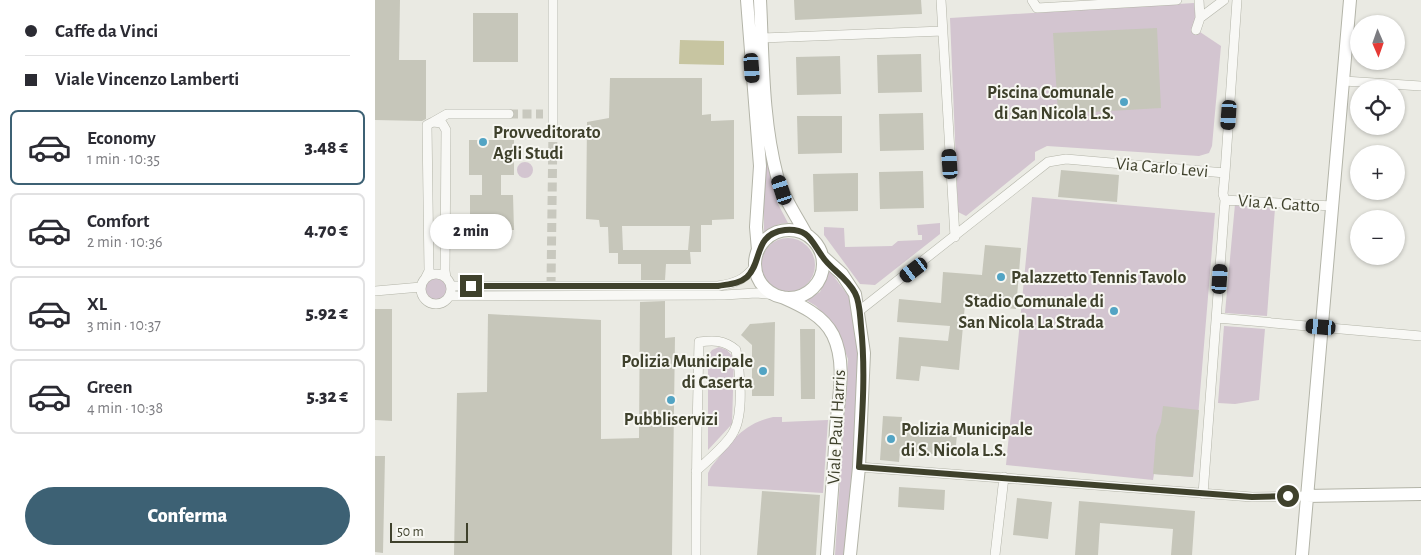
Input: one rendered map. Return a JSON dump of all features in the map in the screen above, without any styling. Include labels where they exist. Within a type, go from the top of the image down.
[{"type":"street","points":[[553,0],[548,114],[553,128]]},
{"type":"street","points":[[426,278],[438,274],[449,282],[718,286],[746,278],[755,266],[757,250],[755,227],[759,166],[747,0]]},
{"type":"street","points":[[375,291],[415,292],[427,301],[437,304],[449,296],[723,295],[755,293],[791,297],[809,291],[820,275],[822,256],[793,213],[777,176],[768,127],[759,0]]},
{"type":"street","points":[[941,0],[955,237]]},
{"type":"street","points":[[1032,0],[1037,8],[1177,0]]},
{"type":"street","points":[[1197,30],[1200,18],[1199,0]]},
{"type":"street","points":[[1200,18],[1224,0]]},
{"type":"street","points":[[1225,173],[1237,0]]},
{"type":"street","points":[[1301,555],[1350,0]]},
{"type":"street","points":[[762,38],[943,31]]},
{"type":"street","points":[[1344,81],[1421,86]]},
{"type":"street","points":[[423,297],[421,287],[429,270],[427,125],[447,114],[509,114]]},
{"type":"street","points":[[432,122],[442,123],[446,130],[449,296]]},
{"type":"street","name":"Via Carlo Levi","points":[[859,311],[955,237],[1036,169],[1048,162],[1066,159],[1225,173],[1217,318],[1203,494]]},
{"type":"street","name":"Via A. Gatto","points":[[1225,200],[1332,206]]},
{"type":"street","points":[[757,250],[773,234],[783,230],[795,230],[806,234]]},
{"type":"street","name":"Viale Paul Harris","points":[[822,256],[842,274],[851,287],[855,294],[859,311],[863,362],[859,467],[850,555]]},
{"type":"street","name":"Viale Paul Harris","points":[[755,266],[759,280],[770,292],[803,306],[822,321],[832,334],[839,353],[840,390],[827,555]]},
{"type":"street","points":[[398,291],[421,287]]},
{"type":"street","points":[[1217,318],[1421,335]]},
{"type":"street","points":[[695,555],[696,471],[699,342],[714,340],[727,342],[736,350],[739,365],[739,418],[734,433],[696,471]]},
{"type":"street","points":[[859,467],[1004,476],[1252,497],[1421,494]]},
{"type":"street","points":[[995,555],[1004,476]]},
{"type":"shaded area","name":"Piscina Comunale di San Nicola L.S.","points":[[1194,3],[1197,30],[1221,46],[1212,146],[1209,153],[1199,156],[1047,146],[1035,152],[1035,160],[966,216],[958,212],[950,18]]},
{"type":"shaded area","points":[[680,40],[724,41],[724,65],[679,64]]},
{"type":"shaded area","points":[[764,147],[778,204],[788,223],[779,224],[764,232]]},
{"type":"shaded area","points":[[522,162],[528,162],[533,167],[531,176],[522,178],[517,173],[517,167]]},
{"type":"shaded area","name":"Stadio Comunale di San Nicola La Strada","points":[[1032,197],[1215,213],[1193,477],[1154,474],[1153,480],[1006,465]]},
{"type":"shaded area","points":[[1235,204],[1275,208],[1267,316],[1225,313]]},
{"type":"shaded area","points":[[940,223],[940,234],[875,285],[860,284],[824,235],[824,227],[844,228],[845,247],[892,246],[898,241],[922,240],[922,235],[918,235],[917,225]]},
{"type":"shaded area","points":[[783,238],[793,238],[803,242],[811,250],[815,265],[811,280],[803,288],[793,292],[783,292],[773,288],[765,280],[761,270],[761,260],[765,250],[773,242]]},
{"type":"shaded area","points":[[829,270],[853,302],[857,314],[858,383],[854,482],[845,555],[835,555],[848,359],[836,328],[816,306],[806,300],[820,292]]},
{"type":"shaded area","points":[[436,277],[444,281],[448,289],[444,297],[436,301],[428,297],[424,289],[428,281]]},
{"type":"shaded area","points":[[1224,326],[1265,329],[1259,400],[1235,404],[1218,403]]},
{"type":"shaded area","points":[[719,347],[727,350],[734,358],[732,424],[708,450],[708,356],[712,350]]},
{"type":"shaded area","points":[[773,417],[782,417],[782,422],[828,420],[823,493],[708,486],[708,473],[711,467],[731,442],[753,424]]},
{"type":"building","points":[[375,0],[400,0],[399,60],[426,60],[426,119],[422,121],[375,120]]},
{"type":"building","points":[[794,0],[921,0],[922,14],[795,20]]},
{"type":"building","points":[[473,13],[518,13],[518,62],[473,62]]},
{"type":"building","points":[[1157,28],[1161,108],[1058,114],[1053,33]]},
{"type":"building","points":[[921,54],[922,92],[878,93],[877,55]]},
{"type":"building","points":[[840,56],[841,94],[797,95],[796,57]]},
{"type":"building","points":[[610,78],[702,78],[702,115],[711,114],[711,121],[734,120],[734,219],[712,220],[712,225],[701,225],[701,252],[690,252],[691,264],[666,264],[665,280],[641,280],[641,264],[618,264],[618,253],[609,253],[608,227],[600,227],[599,220],[586,219],[587,122],[609,118]],"holes":[[[622,226],[690,226],[688,250],[623,250]]]},
{"type":"building","points":[[923,113],[924,150],[880,151],[879,114]]},
{"type":"building","points":[[797,116],[842,116],[842,153],[798,154]]},
{"type":"building","points":[[469,140],[514,140],[514,175],[501,175],[501,195],[513,195],[514,230],[505,230],[505,240],[481,240],[481,231],[470,231],[470,195],[482,195],[482,175],[469,175]]},
{"type":"building","points":[[1061,170],[1119,175],[1117,202],[1058,197]]},
{"type":"building","points":[[923,171],[924,208],[880,209],[879,172]]},
{"type":"building","points":[[858,173],[858,211],[814,212],[813,174]]},
{"type":"building","points":[[985,245],[1021,248],[1016,309],[965,304],[959,370],[921,366],[919,381],[896,379],[899,337],[948,341],[950,326],[897,322],[899,299],[941,303],[943,272],[982,275]]},
{"type":"building","points":[[665,301],[665,338],[675,337],[672,555],[454,555],[457,393],[487,392],[488,314],[601,320],[601,439],[639,438],[640,302]]},
{"type":"building","points":[[375,309],[392,309],[392,421],[375,420]]},
{"type":"building","name":"Polizia Municipale di Caserta","points":[[775,322],[774,396],[752,396],[752,345],[741,335],[750,324]]},
{"type":"building","points":[[800,329],[815,329],[815,399],[801,399]]},
{"type":"building","points":[[1163,406],[1199,410],[1193,477],[1153,474],[1156,435],[1161,422]]},
{"type":"building","points":[[883,416],[902,417],[901,429],[957,434],[955,456],[900,451],[899,462],[880,460]]},
{"type":"building","points":[[375,456],[385,456],[383,553],[375,552]]},
{"type":"building","points":[[899,487],[945,490],[944,510],[898,507]]},
{"type":"building","points":[[762,491],[820,495],[816,555],[757,555]]},
{"type":"building","points":[[1017,498],[1052,502],[1048,539],[1013,535]]},
{"type":"building","points":[[1079,501],[1195,511],[1192,555],[1171,555],[1173,529],[1100,523],[1098,555],[1075,555]]},
{"type":"tunnel","points":[[509,114],[543,114]]},
{"type":"tunnel","points":[[551,286],[553,128]]},
{"type":"place","name":"Piscina Comunale di San Nicola L.S.","points":[[1124,102]]},
{"type":"place","name":"Provveditorato Agli Studi","points":[[483,142]]},
{"type":"place","name":"Palazzetto Tennis Tavolo","points":[[1001,277]]},
{"type":"place","name":"Stadio Comunale di San Nicola La Strada","points":[[1114,311]]},
{"type":"place","name":"Polizia Municipale di Caserta","points":[[763,371]]},
{"type":"place","name":"Pubbliservizi","points":[[671,400]]},
{"type":"place","name":"Polizia Municipale di S. Nicola L.S.","points":[[891,439]]},
{"type":"route","points":[[471,286],[718,286],[736,283],[746,278],[755,266],[757,250],[764,241],[773,234],[783,230],[795,230],[806,234],[813,240],[822,256],[842,274],[855,294],[859,311],[863,353],[863,396],[859,467],[1004,476],[1203,494],[1252,497],[1288,496]]}]
